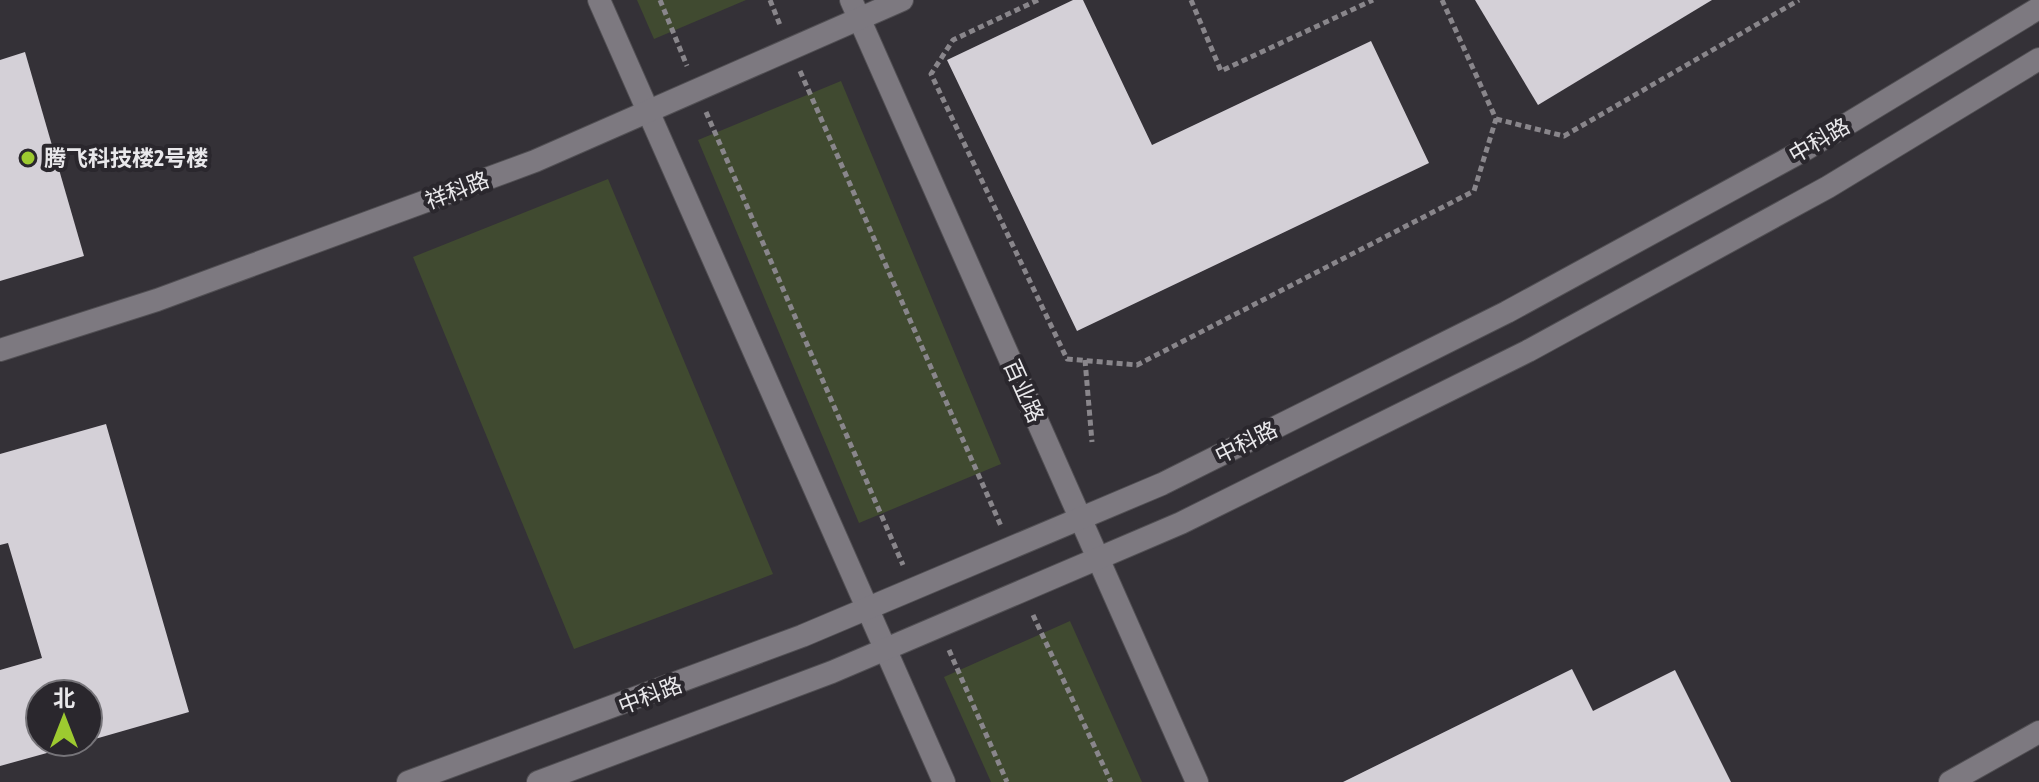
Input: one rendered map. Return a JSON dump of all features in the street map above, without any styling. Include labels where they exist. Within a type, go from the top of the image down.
[{"type":"street","points":[[599,0],[944,782]]},
{"type":"street","name":"祥科路","points":[[0,350],[157,300],[535,161],[792,51],[856,10],[902,0]]},
{"type":"street","name":"中科路","points":[[408,782],[624,705],[868,609],[1162,484],[1507,312],[1806,149],[2039,8]]},
{"type":"street","name":"百业路","points":[[856,10],[1197,782]]},
{"type":"street","name":"中科路","points":[[538,782],[938,628],[1181,523],[1528,351],[1828,187],[2039,59]]},
{"type":"street","points":[[1950,782],[2039,732]]},
{"type":"path","points":[[660,0],[914,590]]},
{"type":"path","points":[[1038,0],[953,40],[931,74],[1067,359],[1137,365],[1474,191],[1496,119],[1442,0]]},
{"type":"path","points":[[1191,0],[1221,71],[1373,0]]},
{"type":"path","points":[[1496,119],[1564,136],[1799,0]]},
{"type":"path","points":[[792,51],[1012,549]]},
{"type":"path","points":[[1085,360],[1092,442]]},
{"type":"path","points":[[1022,593],[1111,782]]},
{"type":"path","points":[[938,628],[1007,782]]},
{"type":"green space","points":[[637,0],[746,0],[654,39]]},
{"type":"green space","points":[[841,81],[1001,464],[859,523],[698,140]]},
{"type":"green space","points":[[608,179],[773,574],[574,649],[413,257]]},
{"type":"green space","points":[[1070,621],[1142,782],[991,782],[944,677]]},
{"type":"building","points":[[1073,0],[1083,0],[1152,145],[1371,41],[1429,163],[1077,331],[947,60]]},
{"type":"building","points":[[1475,0],[1712,0],[1538,105]]},
{"type":"building","name":"腾飞科技楼2号楼","points":[[25,52],[84,256],[0,281],[0,60]]},
{"type":"building","points":[[106,424],[189,712],[104,736],[104,678],[24,678],[24,758],[29,758],[0,766],[0,670],[42,658],[8,543],[0,545],[0,454]]},
{"type":"building","points":[[1572,669],[1593,711],[1675,670],[1731,782],[1343,782]]},
{"type":"place","name":"腾飞科技楼2号楼","points":[[28,158]]}]
